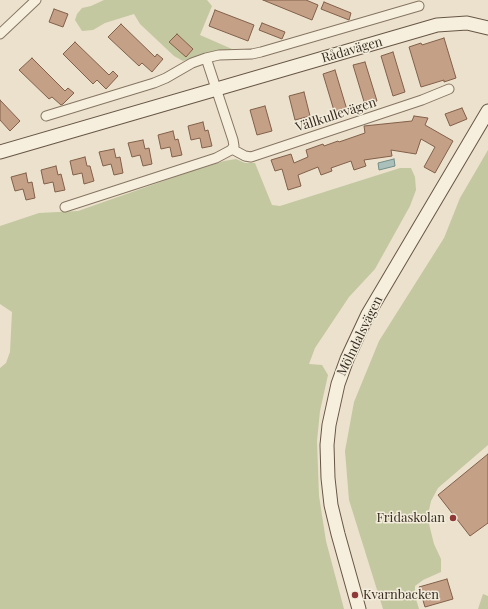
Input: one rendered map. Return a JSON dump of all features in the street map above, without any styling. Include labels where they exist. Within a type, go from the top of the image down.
[{"type":"street","points":[[0,34],[36,0]]},
{"type":"street","name":"Rådavägen","points":[[46,116],[154,83],[192,63],[219,54],[252,54],[262,52],[419,6]]},
{"type":"street","name":"Rådavägen","points":[[0,152],[437,25],[467,23],[488,28]]},
{"type":"street","points":[[65,207],[216,158],[234,146],[206,58]]},
{"type":"street","name":"Vällkullevägen","points":[[232,148],[245,156],[251,157],[416,102],[449,89]]},
{"type":"street","name":"Mölndalsvägen","points":[[359,609],[331,505],[328,478],[327,445],[329,425],[338,384],[347,359],[368,314],[488,111]]},
{"type":"green space","points":[[104,0],[207,0],[212,6],[200,35],[232,49],[213,52],[183,61],[174,56],[140,24],[134,14],[105,23],[93,30],[82,31],[75,20],[77,14],[82,8]]},
{"type":"green space","points":[[488,150],[488,445],[438,488],[431,501],[429,510],[429,524],[434,544],[441,559],[441,572],[423,580],[415,586],[415,596],[419,609],[383,609],[349,500],[345,451],[354,402],[379,341],[444,238],[460,198]]},
{"type":"green space","points":[[236,159],[245,163],[255,163],[272,205],[280,206],[400,168],[411,168],[415,177],[416,190],[410,206],[375,269],[349,297],[315,348],[309,364],[322,365],[328,375],[320,411],[317,441],[319,496],[326,541],[344,609],[0,609],[0,368],[6,363],[10,352],[12,312],[0,304],[0,226],[39,213],[78,211],[186,173],[224,161]]},
{"type":"green space","points":[[483,594],[488,596],[488,609],[478,609]]},
{"type":"water","points":[[394,159],[395,166],[379,170],[378,163]]},
{"type":"building","points":[[263,0],[306,0],[318,5],[312,20]]},
{"type":"building","points":[[324,2],[351,13],[349,20],[321,9]]},
{"type":"building","points":[[54,9],[68,14],[63,27],[49,22]]},
{"type":"building","points":[[215,10],[254,25],[248,41],[209,26]]},
{"type":"building","points":[[262,23],[285,32],[282,39],[259,30]]},
{"type":"building","points":[[121,24],[155,57],[157,54],[163,59],[152,72],[142,63],[139,66],[108,37]]},
{"type":"building","points":[[177,34],[193,49],[186,57],[169,42]]},
{"type":"building","points":[[444,38],[456,78],[421,87],[409,47],[421,43],[422,45]]},
{"type":"building","points":[[75,42],[109,75],[113,71],[118,76],[106,89],[97,80],[93,84],[63,54]]},
{"type":"building","points":[[393,52],[405,92],[393,96],[381,56]]},
{"type":"building","points":[[32,58],[65,91],[68,88],[74,93],[63,104],[61,105],[52,97],[49,99],[19,70]]},
{"type":"building","points":[[365,62],[377,101],[365,105],[353,65]]},
{"type":"building","points":[[335,70],[347,110],[335,114],[323,74]]},
{"type":"building","points":[[304,92],[310,116],[295,120],[289,96]]},
{"type":"building","points":[[0,100],[20,121],[10,131],[0,120]]},
{"type":"building","points":[[265,106],[272,131],[257,135],[250,110]]},
{"type":"building","points":[[462,108],[467,119],[450,126],[445,114]]},
{"type":"building","points":[[414,116],[428,118],[425,125],[453,141],[435,173],[424,167],[435,147],[421,139],[416,154],[391,150],[392,156],[364,160],[366,166],[354,170],[351,161],[331,168],[332,171],[321,175],[318,167],[298,175],[301,186],[288,190],[282,169],[275,171],[271,160],[291,154],[294,163],[308,157],[306,150],[323,144],[324,146],[338,141],[339,142],[365,133],[364,126],[412,121]]},
{"type":"building","points":[[203,122],[205,131],[208,130],[212,146],[202,148],[200,138],[191,140],[188,126]]},
{"type":"building","points":[[173,131],[175,140],[178,139],[182,155],[172,157],[170,147],[161,149],[158,135]]},
{"type":"building","points":[[143,140],[145,149],[149,148],[152,164],[143,166],[140,155],[132,157],[128,143]]},
{"type":"building","points":[[114,149],[116,158],[120,157],[123,173],[114,175],[111,164],[103,166],[99,152]]},
{"type":"building","points":[[85,157],[87,166],[90,166],[94,181],[84,184],[82,173],[73,175],[70,161]]},
{"type":"building","points":[[56,166],[58,175],[61,174],[65,190],[55,192],[53,182],[44,184],[41,170]]},
{"type":"building","points":[[26,173],[28,183],[32,182],[35,198],[26,200],[23,189],[15,191],[11,177]]},
{"type":"building","points":[[488,454],[488,523],[470,536],[438,495]]},
{"type":"building","points":[[447,579],[453,599],[425,607],[419,587]]},
{"type":"place","name":"Fridaskolan","points":[[453,518]]},
{"type":"place","name":"Kvarnbacken","points":[[355,595]]}]
